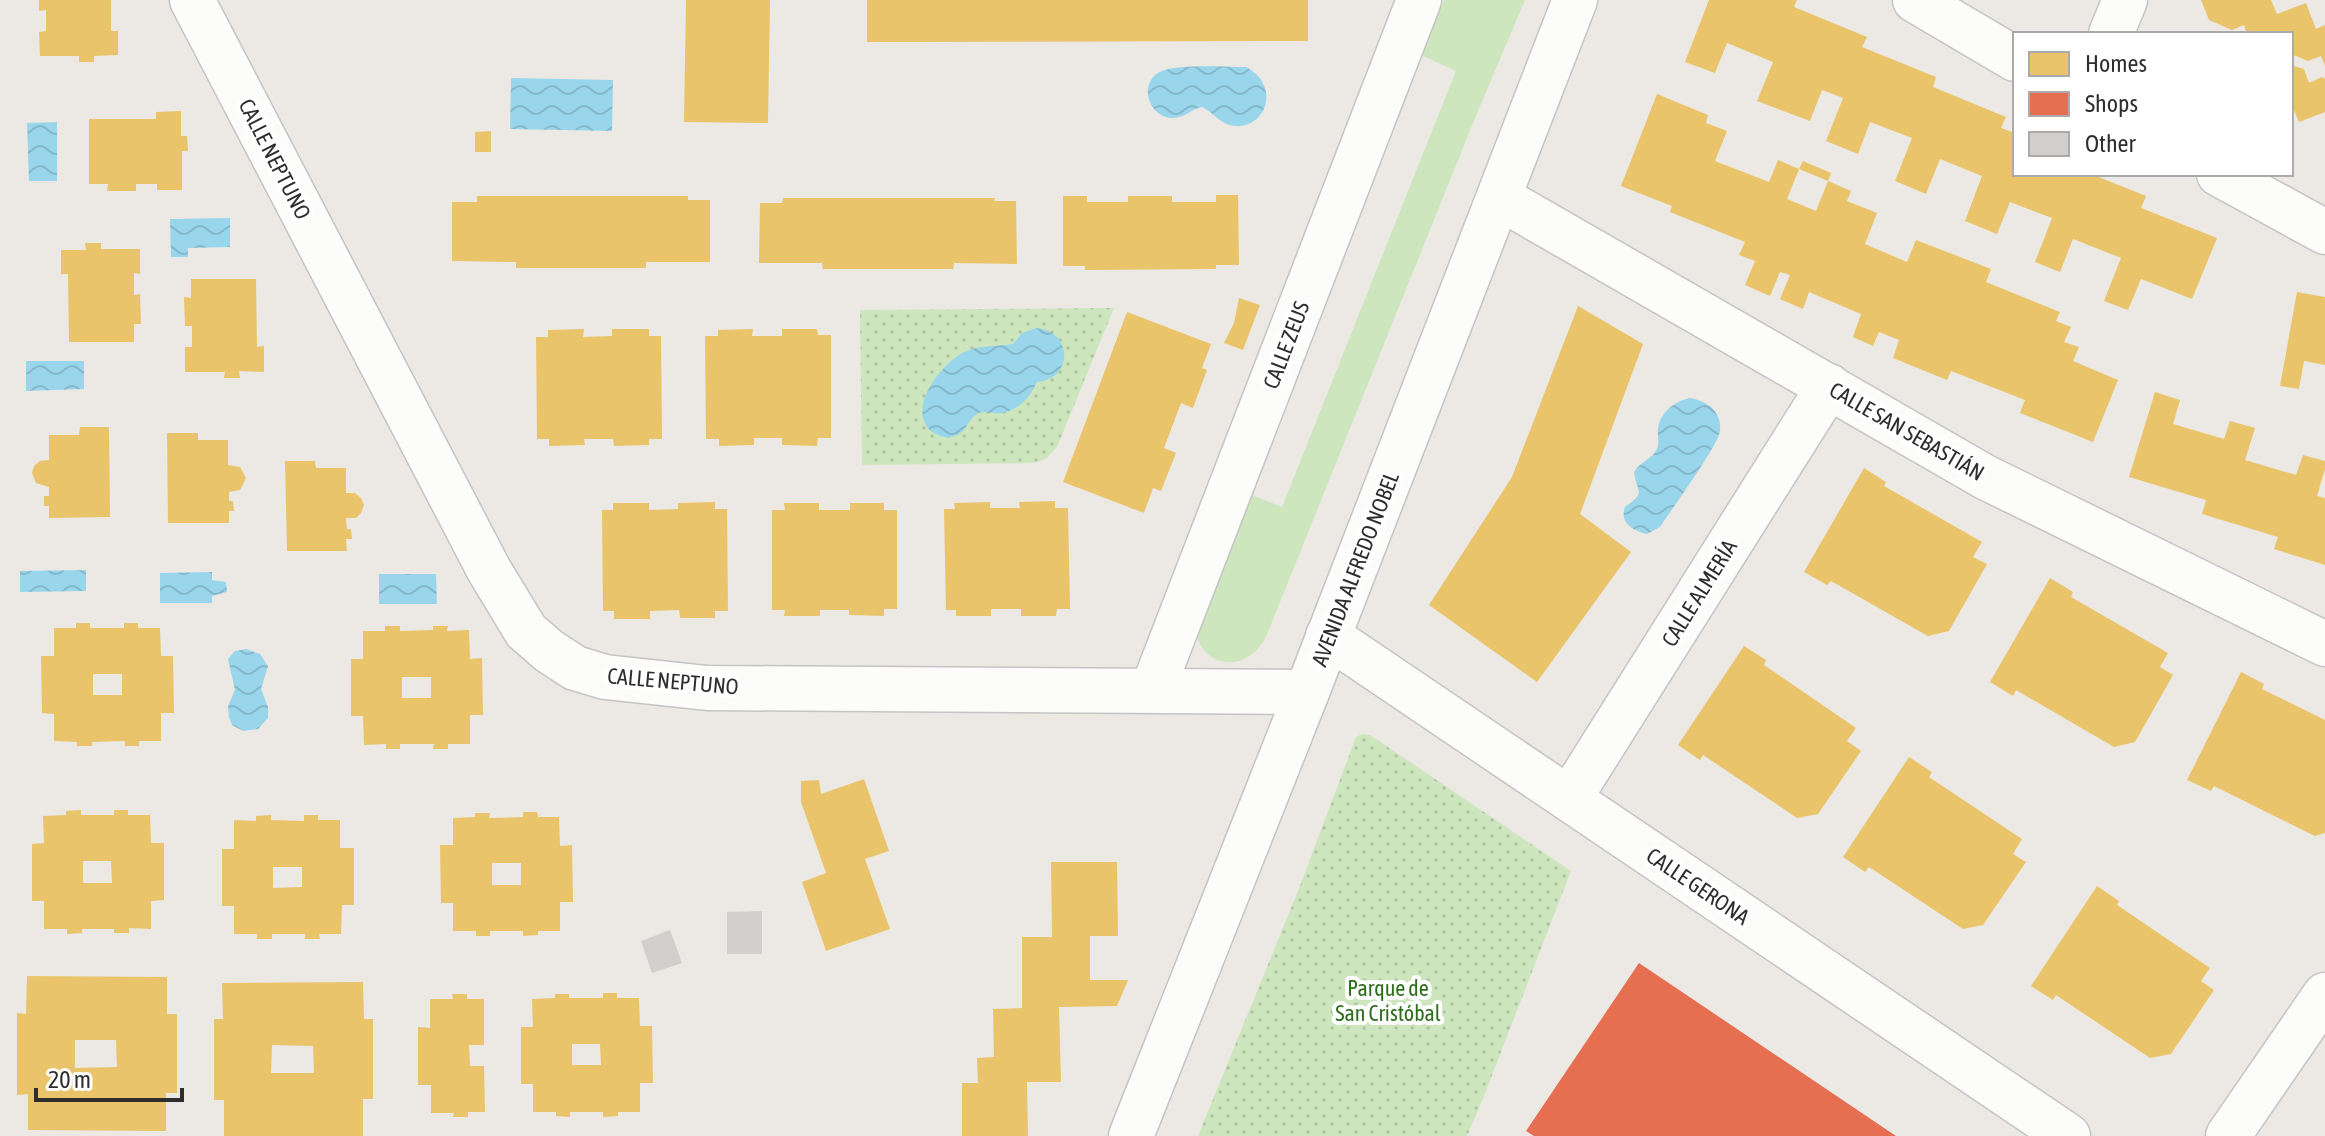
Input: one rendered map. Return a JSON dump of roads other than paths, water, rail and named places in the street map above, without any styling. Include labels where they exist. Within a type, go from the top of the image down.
[{"type":"street","name":"CALLE NEPTUNO","points":[[192,0],[489,570],[526,631],[575,668],[605,677],[707,688],[1307,692]]},
{"type":"street","name":"CALLE ZEUS","points":[[1152,691],[1419,0]]},
{"type":"street","name":"AVENIDA ALFREDO NOBEL","points":[[1131,1136],[1575,0]]},
{"type":"street","points":[[1915,0],[2013,58]]},
{"type":"street","points":[[2112,32],[2125,0]]},
{"type":"street","points":[[2223,176],[2325,232]]},
{"type":"street","name":"CALLE SAN SEBASTIÁN","points":[[1500,198],[1985,477],[2325,644]]},
{"type":"street","name":"CALLE ALMERÍA","points":[[1569,799],[1829,386]]},
{"type":"street","name":"CALLE GERONA","points":[[1328,636],[2068,1136]]},
{"type":"street","points":[[2228,1136],[2325,995]]},
{"type":"water","points":[[1246,67],[1264,84],[1266,104],[1255,121],[1245,125],[1229,125],[1202,107],[1177,118],[1165,117],[1149,100],[1152,79],[1165,70]]},
{"type":"water","points":[[511,78],[613,80],[612,131],[510,129]]},
{"type":"water","points":[[57,122],[57,181],[29,181],[27,123]]},
{"type":"water","points":[[230,218],[230,247],[188,248],[188,257],[171,257],[170,219]]},
{"type":"water","points":[[1036,328],[1057,337],[1062,346],[1063,364],[1058,373],[1037,382],[1027,398],[1014,409],[974,416],[961,433],[947,437],[928,428],[923,419],[925,398],[936,377],[951,361],[972,349],[1013,344],[1022,333]]},
{"type":"water","points":[[26,361],[84,361],[84,389],[26,391]]},
{"type":"water","points":[[1690,398],[1707,404],[1716,413],[1720,431],[1703,463],[1660,527],[1647,534],[1642,533],[1624,518],[1625,507],[1638,495],[1634,472],[1657,449],[1659,423],[1665,413]]},
{"type":"water","points":[[86,570],[86,591],[20,592],[20,571]]},
{"type":"water","points":[[212,572],[212,580],[226,582],[227,592],[212,596],[212,603],[160,603],[160,573]]},
{"type":"water","points":[[379,574],[436,574],[437,604],[379,604]]},
{"type":"water","points":[[246,649],[260,654],[268,666],[261,689],[268,707],[268,718],[258,729],[243,731],[232,725],[229,718],[228,706],[235,690],[228,659],[235,651]]},
{"type":"park label","name":"Parque de San Cristóbal","points":[[1388,1000]]}]
